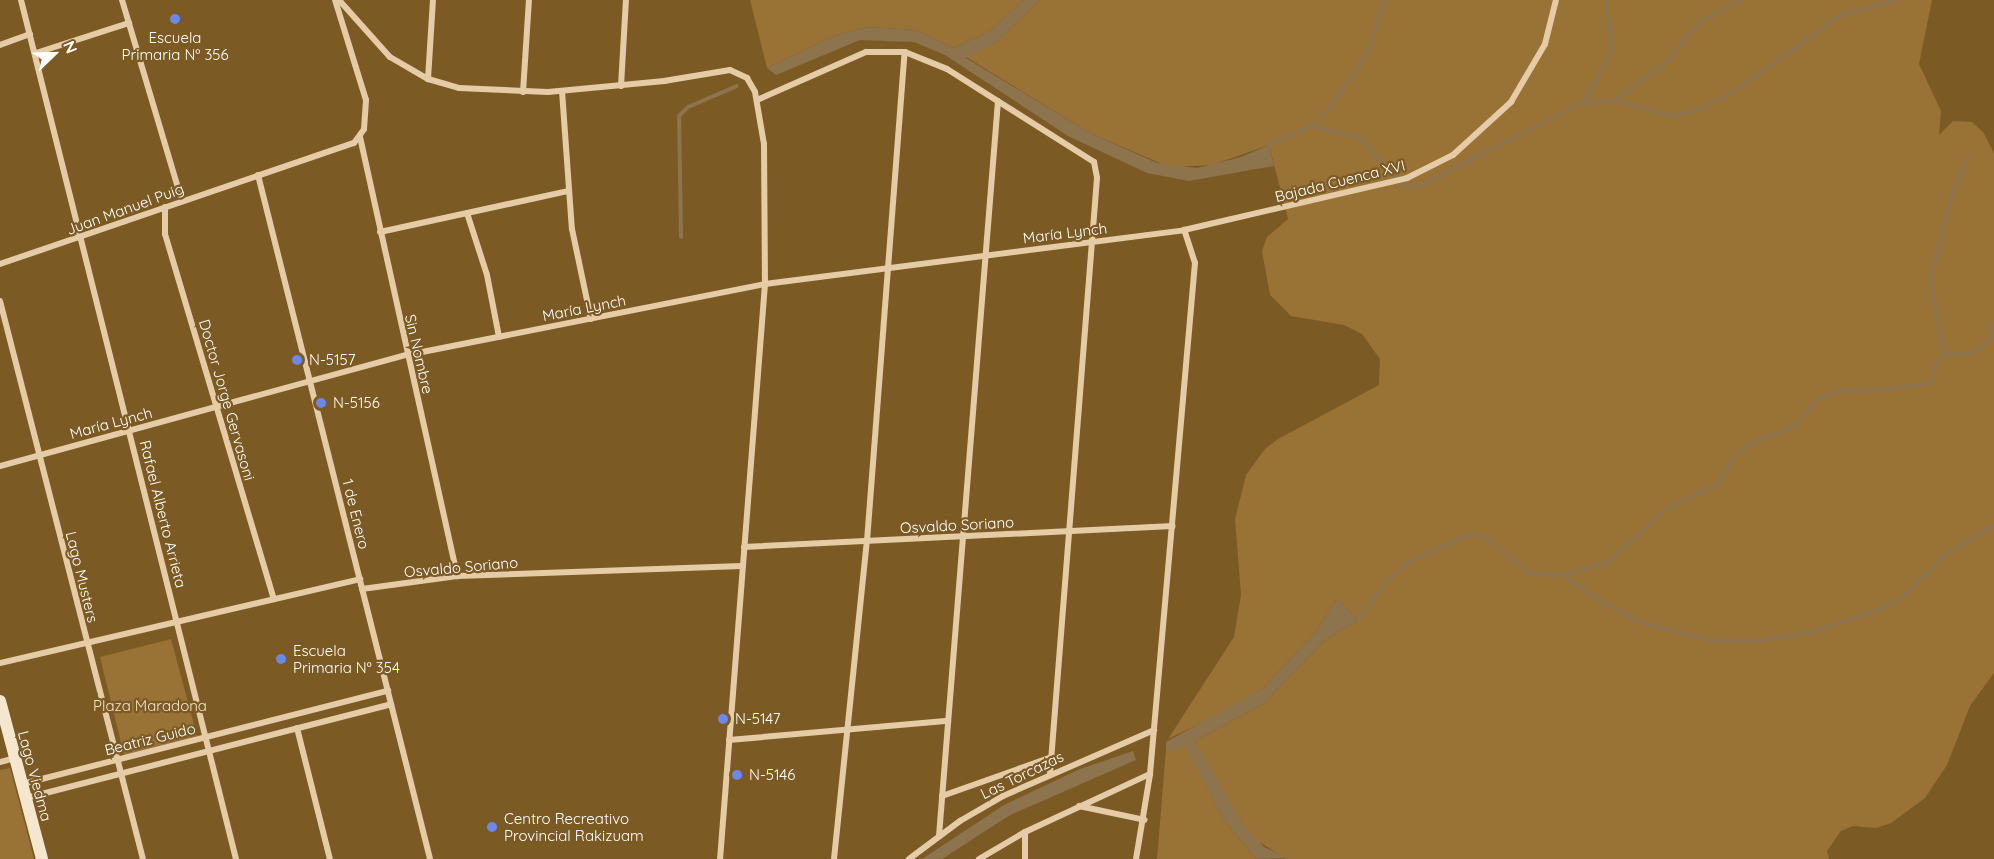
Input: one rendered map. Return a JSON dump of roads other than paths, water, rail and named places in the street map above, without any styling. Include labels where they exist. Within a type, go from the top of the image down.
[{"type":"main road","name":"Lago Viedma","points":[[0,701],[42,859]]},
{"type":"street","name":"Rafael Alberto Arrieta","points":[[21,0],[83,239],[236,859]]},
{"type":"street","points":[[122,0],[182,201]]},
{"type":"street","points":[[337,0],[390,57],[428,79],[459,88],[523,92],[562,91],[621,86],[730,70],[747,78],[757,100],[764,144],[765,284],[720,859]]},
{"type":"street","name":"Sin Nombre","points":[[337,0],[366,100],[367,120],[360,137],[457,576]]},
{"type":"street","points":[[428,79],[433,0]]},
{"type":"street","points":[[523,92],[529,0]]},
{"type":"street","points":[[621,86],[626,0]]},
{"type":"street","name":"Bajada Cuenca XVI","points":[[1184,230],[1384,184],[1415,175],[1453,155],[1496,119],[1524,83],[1545,44],[1556,0]]},
{"type":"street","points":[[36,53],[129,23]]},
{"type":"street","points":[[0,45],[30,34]]},
{"type":"street","points":[[757,100],[866,52],[905,52],[934,61],[1094,162],[1097,178],[1050,774]]},
{"type":"street","points":[[834,859],[867,541],[905,52]]},
{"type":"street","points":[[562,91],[568,191],[591,319]]},
{"type":"street","points":[[939,836],[998,101]]},
{"type":"street","points":[[258,175],[339,151],[360,137]]},
{"type":"street","name":"Juan Manuel Puig","points":[[0,264],[83,239],[165,207],[258,175]]},
{"type":"street","name":"1 de Enero","points":[[258,175],[430,859]]},
{"type":"street","points":[[380,232],[568,191]]},
{"type":"street","name":"Doctor Jorge Gervasoni","points":[[165,207],[165,234],[274,599]]},
{"type":"street","points":[[467,213],[487,274],[500,337]]},
{"type":"street","points":[[1136,859],[1145,820],[1150,774],[1195,264],[1184,230]]},
{"type":"street","name":"María Lynch","points":[[0,466],[407,355],[765,284],[1184,230]]},
{"type":"street","name":"Lago Musters","points":[[0,301],[143,859]]},
{"type":"street","name":"Osvaldo Soriano","points":[[744,547],[1172,526]]},
{"type":"street","name":"Osvaldo Soriano","points":[[362,589],[457,576],[742,566]]},
{"type":"street","points":[[0,663],[360,579]]},
{"type":"street","name":"Beatriz Guido","points":[[22,784],[388,691]]},
{"type":"street","name":"Beatriz Guido","points":[[26,798],[391,704]]},
{"type":"street","points":[[729,740],[948,721]]},
{"type":"street","points":[[297,728],[330,859]]},
{"type":"street","name":"Las Torcazas","points":[[909,859],[981,808],[1050,774],[1154,730]]},
{"type":"street","points":[[942,796],[1052,757]]},
{"type":"street","points":[[0,762],[15,758]]},
{"type":"street","points":[[979,859],[1025,832],[1150,774]]},
{"type":"street","points":[[1079,806],[1145,820]]},
{"type":"street","points":[[1025,832],[1025,859]]},
{"type":"waterway","points":[[1269,145],[1311,126],[1326,113],[1367,54],[1385,0]]},
{"type":"waterway","points":[[1585,101],[1612,49],[1606,0]]},
{"type":"waterway","points":[[1615,100],[1665,64],[1690,32],[1707,18],[1742,0]]},
{"type":"waterway","points":[[1311,126],[1362,139],[1392,176],[1405,186],[1419,187],[1579,104],[1615,101],[1673,116],[1695,111],[1732,93],[1841,15],[1896,0]]},
{"type":"waterway","points":[[681,237],[679,116],[688,107],[737,86]]},
{"type":"waterway","points":[[1944,355],[1930,281],[1954,189],[1968,157]]},
{"type":"waterway","points":[[1358,620],[1386,582],[1408,563],[1467,535],[1485,537],[1531,574],[1563,575],[1608,562],[1666,509],[1717,485],[1735,455],[1750,444],[1793,427],[1818,399],[1839,391],[1883,390],[1931,383],[1936,363],[1944,355],[1973,353],[1988,341],[1994,326]]},
{"type":"waterway","points":[[1564,576],[1603,602],[1643,623],[1711,641],[1756,641],[1808,633],[1879,610],[1902,597],[1946,555],[1994,525]]},
{"type":"place","name":"Escuela Primaria N° 356","points":[[175,19]]},
{"type":"place","name":"N-5157","points":[[297,360]]},
{"type":"place","name":"N-5156","points":[[321,403]]},
{"type":"place","name":"Escuela Primaria N° 354","points":[[281,659]]},
{"type":"place","name":"N-5147","points":[[723,719]]},
{"type":"place","name":"N-5146","points":[[737,775]]},
{"type":"place","name":"Centro Recreativo Provincial Rakizuam","points":[[492,827]]},
{"type":"park label","name":"Plaza Maradona","points":[[150,706]]}]
